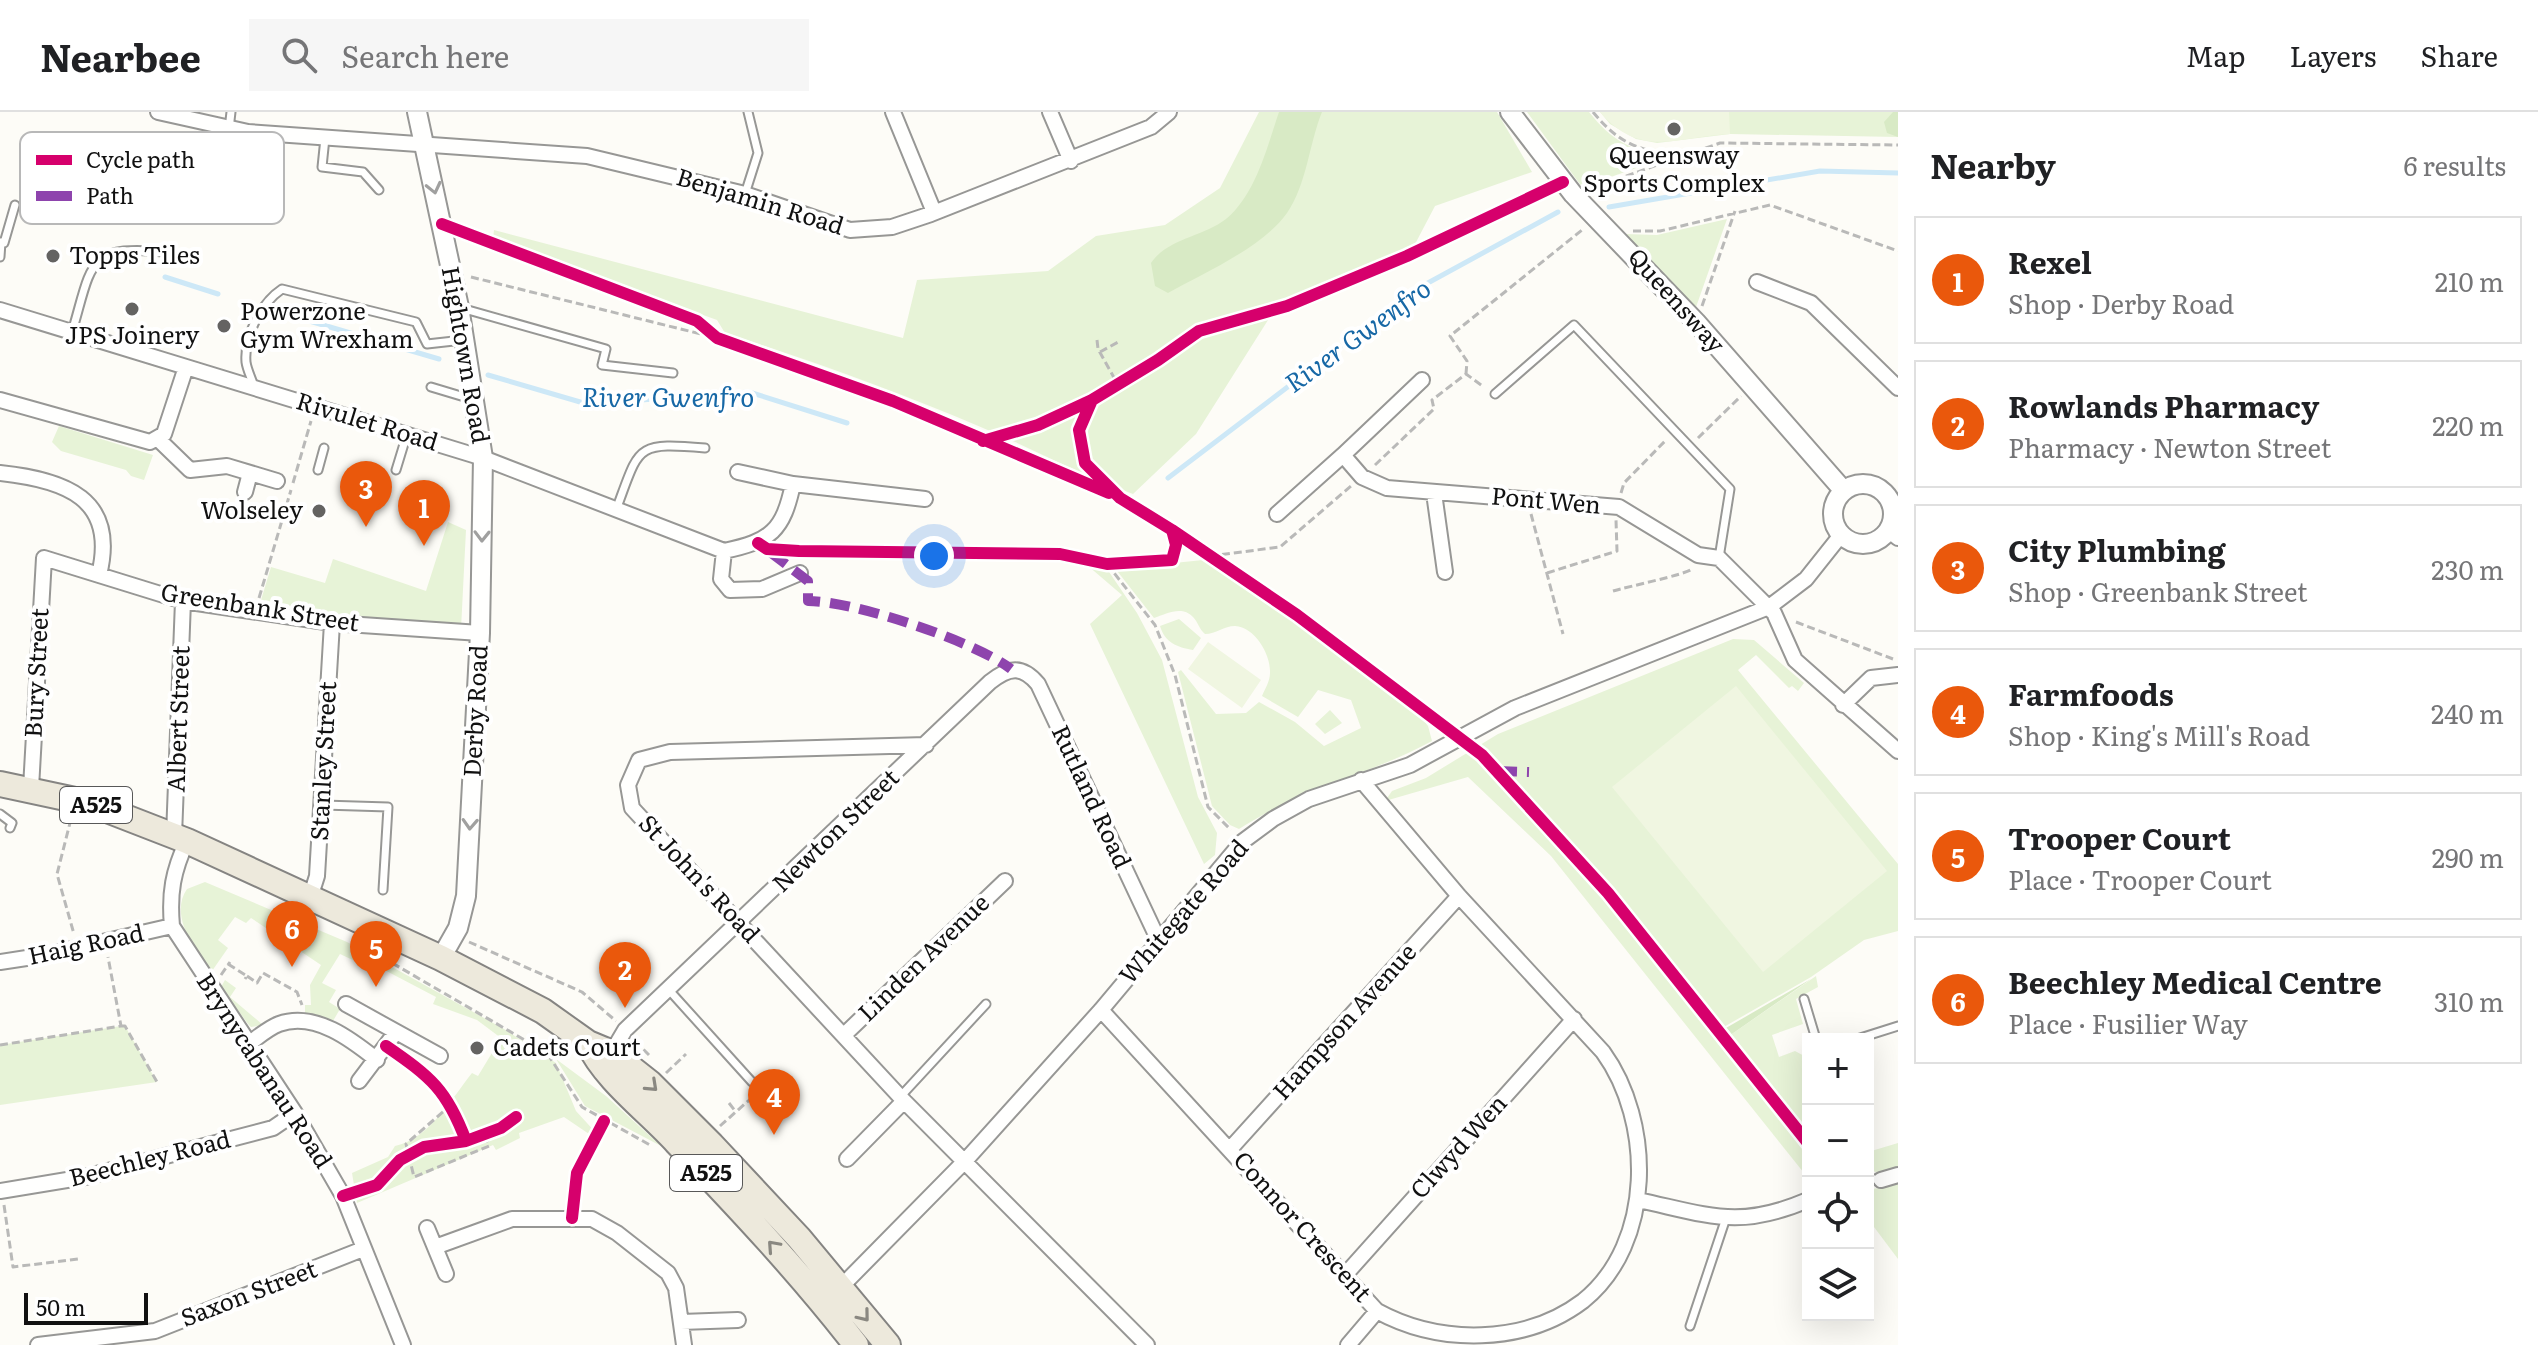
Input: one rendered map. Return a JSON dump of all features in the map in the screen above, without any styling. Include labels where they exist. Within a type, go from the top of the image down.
[{"type":"main road","name":"A525","points":[[0,784],[77,800],[181,839],[441,958],[543,1011],[606,1060],[650,1083],[712,1145],[832,1296],[888,1345]]},
{"type":"main road","name":"A525","points":[[832,1296],[856,1345]]},
{"type":"street","name":"Benjamin Road","points":[[158,112],[229,129],[261,132]]},
{"type":"street","name":"Hightown Road","points":[[417,112],[459,307],[483,458]]},
{"type":"street","points":[[893,112],[934,212]]},
{"type":"street","points":[[1050,112],[1071,161]]},
{"type":"street","name":"Benjamin Road","points":[[284,134],[587,156],[745,194],[850,230],[892,227],[934,212],[1071,161],[1151,127],[1169,112]]},
{"type":"street","name":"Queensway","points":[[1510,112],[1573,194],[1599,217],[1696,322],[1844,491]]},
{"type":"street","points":[[1757,282],[1811,303],[1898,388]]},
{"type":"street","name":"Rivulet Road","points":[[0,310],[483,458],[724,551]]},
{"type":"street","points":[[0,400],[140,442],[158,439],[168,425],[186,367]]},
{"type":"street","points":[[1277,514],[1422,380]]},
{"type":"street","points":[[158,439],[190,470],[227,466],[277,481]]},
{"type":"street","points":[[1343,455],[1362,477]]},
{"type":"street","name":"Derby Road","points":[[441,958],[453,936],[466,896],[480,633],[483,458]]},
{"type":"street","points":[[738,472],[793,484],[925,499]]},
{"type":"street","points":[[0,473],[39,478],[88,505],[103,528],[99,575]]},
{"type":"street","points":[[245,492],[250,473]]},
{"type":"street","name":"Pont Wen","points":[[1362,477],[1387,488],[1619,507],[1698,555],[1719,558]]},
{"type":"street","points":[[793,484],[785,513],[773,533],[758,543],[724,551],[721,579],[730,590],[762,589],[800,573]]},
{"type":"street","points":[[1862,484],[1879,489],[1886,495],[1893,512],[1893,534],[1866,544],[1841,535],[1836,526],[1834,507],[1844,491],[1862,484]]},
{"type":"street","points":[[1434,493],[1445,572]]},
{"type":"street","name":"Whitegate Road","points":[[832,1296],[965,1161],[1101,1010],[1242,842],[1273,819],[1309,799],[1410,765],[1515,708],[1771,610],[1806,579],[1841,535]]},
{"type":"street","name":"Greenbank Street","points":[[44,558],[183,601],[332,623],[480,633]]},
{"type":"street","name":"Bury Street","points":[[31,788],[44,558]]},
{"type":"street","points":[[1719,558],[1771,610],[1795,660],[1843,705],[1897,747]]},
{"type":"street","name":"Albert Street","points":[[181,839],[183,601]]},
{"type":"street","name":"Stanley Street","points":[[310,898],[317,876],[323,805],[332,623]]},
{"type":"street","name":"Newton Street","points":[[606,1060],[625,1030],[990,682],[1011,669]]},
{"type":"street","name":"Rutland Road","points":[[1011,669],[1022,670],[1038,684],[1158,939]]},
{"type":"street","points":[[1843,705],[1871,678],[1898,675]]},
{"type":"street","name":"St John's Road","points":[[926,745],[670,752],[639,760],[628,785],[632,808],[902,1099],[1147,1345]]},
{"type":"street","name":"Connor Crescent","points":[[1101,1010],[1231,1148],[1377,1311],[1403,1325],[1460,1337],[1506,1336],[1548,1321],[1583,1301],[1607,1275],[1624,1243],[1638,1200],[1638,1136],[1621,1077],[1574,1019],[1459,896],[1361,780]]},
{"type":"street","points":[[172,926],[169,898],[181,839]]},
{"type":"street","name":"Linden Avenue","points":[[844,1035],[1005,881]]},
{"type":"street","name":"Hampson Avenue","points":[[1231,1148],[1459,896]]},
{"type":"street","name":"Haig Road","points":[[0,962],[172,926]]},
{"type":"street","name":"Brynycabanau Road","points":[[172,926],[247,1045],[295,1113],[343,1196],[403,1345]]},
{"type":"street","points":[[346,1004],[440,1056]]},
{"type":"street","name":"Clwyd Wen","points":[[1345,1275],[1574,1019]]},
{"type":"street","points":[[247,1045],[279,1024],[324,1026],[345,1035],[377,1060]]},
{"type":"street","points":[[359,1081],[396,1032]]},
{"type":"street","points":[[847,1159],[902,1099]]},
{"type":"street","name":"Beechley Road","points":[[1,1191],[85,1177],[273,1128],[295,1113]]},
{"type":"street","points":[[1874,1179],[1898,1175]]},
{"type":"street","points":[[1638,1200],[1726,1218],[1756,1218],[1802,1202]]},
{"type":"street","points":[[435,1247],[512,1219],[592,1219],[617,1233],[668,1273],[676,1288],[684,1345]]},
{"type":"street","points":[[427,1228],[446,1274]]},
{"type":"street","name":"Saxon Street","points":[[38,1345],[155,1331],[363,1249]]},
{"type":"street","points":[[1348,1345],[1377,1311]]},
{"type":"street","points":[[681,1322],[738,1320]]},
{"type":"lane","points":[[229,129],[231,112]]},
{"type":"lane","points":[[745,194],[758,153],[748,112]]},
{"type":"lane","points":[[325,138],[322,167],[363,172],[379,190]]},
{"type":"lane","points":[[0,257],[15,205]]},
{"type":"lane","points":[[72,332],[94,264],[108,252],[164,252]]},
{"type":"lane","points":[[254,387],[246,361],[253,328],[261,309],[282,289],[416,322],[427,344],[464,340]]},
{"type":"lane","points":[[459,307],[606,349],[602,365],[673,373]]},
{"type":"lane","points":[[1495,394],[1574,325],[1730,489],[1719,558]]},
{"type":"lane","points":[[431,387],[474,400]]},
{"type":"lane","points":[[396,470],[407,434]]},
{"type":"lane","points":[[616,510],[634,459],[645,449],[658,444],[705,448]]},
{"type":"lane","points":[[318,470],[324,448]]},
{"type":"lane","points":[[323,805],[388,807],[383,890]]},
{"type":"lane","points":[[0,814],[12,823],[10,828]]},
{"type":"lane","points":[[668,989],[752,1082]]},
{"type":"lane","points":[[1804,999],[1814,1033]]},
{"type":"lane","points":[[902,1099],[986,1004]]},
{"type":"lane","points":[[1874,1034],[1898,1026]]},
{"type":"lane","points":[[1690,1326],[1726,1218]]},
{"type":"path","points":[[1593,112],[1607,129],[1634,148],[1681,157]]},
{"type":"path","points":[[1573,194],[1720,143],[1898,145]]},
{"type":"path","points":[[1210,556],[1280,547],[1362,477],[1434,409],[1432,400],[1466,374],[1467,361],[1450,336],[1599,217],[1617,229],[1660,231],[1770,205],[1898,251]]},
{"type":"path","points":[[1696,322],[1735,211]]},
{"type":"path","points":[[485,280],[731,343]]},
{"type":"path","points":[[683,315],[708,328],[717,338]]},
{"type":"path","points":[[1097,340],[1117,383]]},
{"type":"path","points":[[1100,352],[1120,341]]},
{"type":"path","points":[[1466,374],[1495,394]]},
{"type":"path","points":[[1105,391],[1131,375]]},
{"type":"path","points":[[1689,447],[1752,385]]},
{"type":"path","points":[[257,607],[316,406]]},
{"type":"path","points":[[1527,500],[1563,634]]},
{"type":"path","points":[[1198,547],[1223,564]]},
{"type":"path","points":[[1613,591],[1663,576],[1684,576],[1690,573],[1698,555]]},
{"type":"path","points":[[1089,562],[1121,563]]},
{"type":"path","points":[[1107,564],[1155,625],[1175,675],[1208,807],[1242,842]]},
{"type":"path","points":[[1771,610],[1898,661]]},
{"type":"path","points":[[76,948],[66,896],[59,886],[57,874],[77,800]]},
{"type":"path","points":[[453,936],[582,992],[625,1030]]},
{"type":"path","points":[[105,942],[121,1026]]},
{"type":"path","points":[[387,960],[547,1053],[582,1107],[660,1150]]},
{"type":"path","points":[[228,964],[257,983],[263,973],[300,995],[303,1024]]},
{"type":"path","points":[[0,1045],[125,1026],[157,1082]]},
{"type":"path","points":[[666,1073],[686,1054]]},
{"type":"path","points":[[547,1086],[565,1080]]},
{"type":"path","points":[[725,1135],[718,1128],[760,1092],[752,1082]]},
{"type":"path","points":[[729,1103],[736,1112]]},
{"type":"path","points":[[396,1163],[451,1105]]},
{"type":"path","points":[[598,1135],[604,1121]]},
{"type":"path","points":[[466,1141],[501,1128]]},
{"type":"path","points":[[408,1150],[414,1177],[489,1146],[485,1134]]},
{"type":"path","points":[[408,1150],[424,1147]]},
{"type":"path","points":[[1,1191],[13,1267],[78,1259]]},
{"type":"green space","points":[[1259,112],[1497,112],[1532,172],[1435,206],[1414,246],[1280,301],[1196,434],[1133,494],[919,402],[725,333],[717,320],[493,239],[494,230],[903,338],[917,280],[1048,271],[1096,236],[1165,225],[1220,188]]},
{"type":"green space","points":[[1279,112],[1322,112],[1299,189],[1287,213],[1263,237],[1215,268],[1168,293],[1155,286],[1151,263],[1158,255],[1226,219],[1245,197],[1259,169]]},
{"type":"green space","points":[[1527,112],[1589,112],[1622,142],[1665,158],[1582,187]]},
{"type":"green space","points":[[1600,112],[1898,112],[1898,137],[1730,134],[1657,143],[1636,139],[1610,124]]},
{"type":"green space","name":"Queensway Sports Complex","points":[[1600,112],[1729,112],[1730,134],[1677,141],[1645,141],[1615,127]]},
{"type":"green space","points":[[1893,112],[1898,112],[1898,137],[1887,133],[1884,122]]},
{"type":"green space","points":[[1727,219],[1695,310],[1624,234],[1657,235]]},
{"type":"green space","points":[[59,426],[153,455],[144,480],[131,476],[126,470],[61,451],[52,442]]},
{"type":"green space","points":[[448,522],[466,530],[461,629],[258,610],[271,567],[325,583],[333,559],[426,591]]},
{"type":"green space","points":[[1203,560],[1299,623],[1422,718],[1432,741],[1310,793],[1239,829],[1230,825],[1212,806],[1178,672],[1181,670],[1216,714],[1246,713],[1259,702],[1295,722],[1324,746],[1361,728],[1351,700],[1318,690],[1298,717],[1262,696],[1270,666],[1265,650],[1249,631],[1235,626],[1205,634],[1193,617],[1184,612],[1154,618],[1114,567],[1166,568],[1174,563]]},
{"type":"green space","points":[[1087,565],[1105,566],[1137,613],[1162,660],[1198,797],[1217,833],[1215,855],[1204,864],[1090,624],[1122,595]]},
{"type":"green space","points":[[1179,619],[1201,638],[1193,650],[1172,643],[1162,632],[1160,626]]},
{"type":"green space","points":[[1733,639],[1754,640],[1804,683],[1798,691],[1792,686],[1789,688],[1756,655],[1738,670],[1898,864],[1898,931],[1864,940],[1811,977],[1715,1032],[1802,1147],[1802,1170],[1551,856],[1468,777],[1385,801],[1392,791],[1426,778],[1498,734]]},
{"type":"green space","points":[[1208,642],[1261,680],[1242,708],[1188,669]]},
{"type":"green space","points":[[1736,686],[1887,871],[1763,972],[1612,787]]},
{"type":"green space","points":[[1330,710],[1342,723],[1325,734],[1315,724]]},
{"type":"green space","points":[[205,882],[347,942],[504,1029],[556,1063],[576,1111],[598,1135],[589,1134],[564,1117],[519,1133],[520,1138],[496,1150],[493,1145],[357,1203],[352,1173],[388,1157],[395,1146],[419,1135],[429,1126],[472,1073],[478,1076],[501,1038],[477,1020],[433,1004],[436,997],[375,965],[372,969],[340,954],[322,983],[336,990],[329,1002],[340,1009],[333,1021],[305,1014],[305,1005],[311,1005],[310,985],[321,965],[251,918],[246,923],[235,917],[218,940],[228,948],[212,971],[191,943],[181,910],[187,889]]},
{"type":"green space","points":[[1816,976],[1818,987],[1796,999],[1803,1024],[1772,1035],[1779,1057],[1795,1051],[1802,1055],[1802,1138],[1729,1036]]},
{"type":"green space","points":[[1811,979],[1729,1036],[1759,1079],[1719,1032]]},
{"type":"green space","points":[[225,980],[236,988],[230,997],[263,1025],[251,1027],[248,1024],[221,987]]},
{"type":"green space","points":[[125,1026],[157,1082],[0,1105],[0,1045]]},
{"type":"green space","points":[[556,1059],[606,1096],[661,1146],[585,1106]]},
{"type":"green space","points":[[1898,1143],[1898,1169],[1881,1174],[1874,1171],[1874,1150]]},
{"type":"green space","points":[[1898,1184],[1898,1259],[1874,1227],[1874,1189]]},
{"type":"waterway","name":"River Gwenfro","points":[[1609,207],[1820,171],[1898,173]]},
{"type":"waterway","name":"River Gwenfro","points":[[1168,478],[1415,290],[1558,212]]},
{"type":"waterway","name":"River Gwenfro","points":[[165,277],[218,294]]},
{"type":"waterway","name":"River Gwenfro","points":[[272,310],[439,359]]},
{"type":"waterway","name":"River Gwenfro","points":[[488,375],[587,404],[749,392],[847,423]]},
{"type":"marked path","points":[[770,552],[808,581],[808,601],[854,608],[913,624],[994,658],[1011,669]]},
{"type":"marked path","points":[[1497,771],[1529,772]]},
{"type":"cycle path","points":[[758,543],[767,549],[799,551],[1060,554],[1107,564],[1172,560],[1176,545],[1172,530],[1120,498],[1085,463],[1079,430],[1092,400],[1199,331],[1287,306],[1407,256],[1563,182]]},
{"type":"cycle path","points":[[442,224],[697,321],[717,338],[893,401],[1109,493]]},
{"type":"cycle path","points":[[983,441],[1038,425],[1092,400]]},
{"type":"cycle path","points":[[1172,530],[1297,615],[1482,755],[1608,893],[1802,1136]]},
{"type":"cycle path","points":[[386,1046],[436,1086],[452,1109],[466,1141]]},
{"type":"cycle path","points":[[343,1196],[377,1185],[400,1160],[424,1147],[466,1141],[501,1128],[516,1117]]},
{"type":"cycle path","points":[[572,1218],[577,1173],[604,1121]]},
{"type":"place","name":"Queensway Sports Complex","points":[[1674,129]]},
{"type":"place","name":"Topps Tiles","points":[[53,256]]},
{"type":"place","name":"JPS Joinery","points":[[132,309]]},
{"type":"place","name":"Powerzone Gym Wrexham","points":[[224,326]]},
{"type":"place","name":"Wolseley","points":[[319,511]]},
{"type":"place","name":"City Plumbing","points":[[366,527]]},
{"type":"place","name":"Rexel","points":[[424,546]]},
{"type":"place","name":"Beechley Medical Centre","points":[[292,967]]},
{"type":"place","name":"Trooper Court","points":[[376,987]]},
{"type":"place","name":"Rowlands Pharmacy","points":[[625,1008]]},
{"type":"place","name":"Cadets Court","points":[[477,1048]]},
{"type":"place","name":"Farmfoods","points":[[774,1135]]}]
